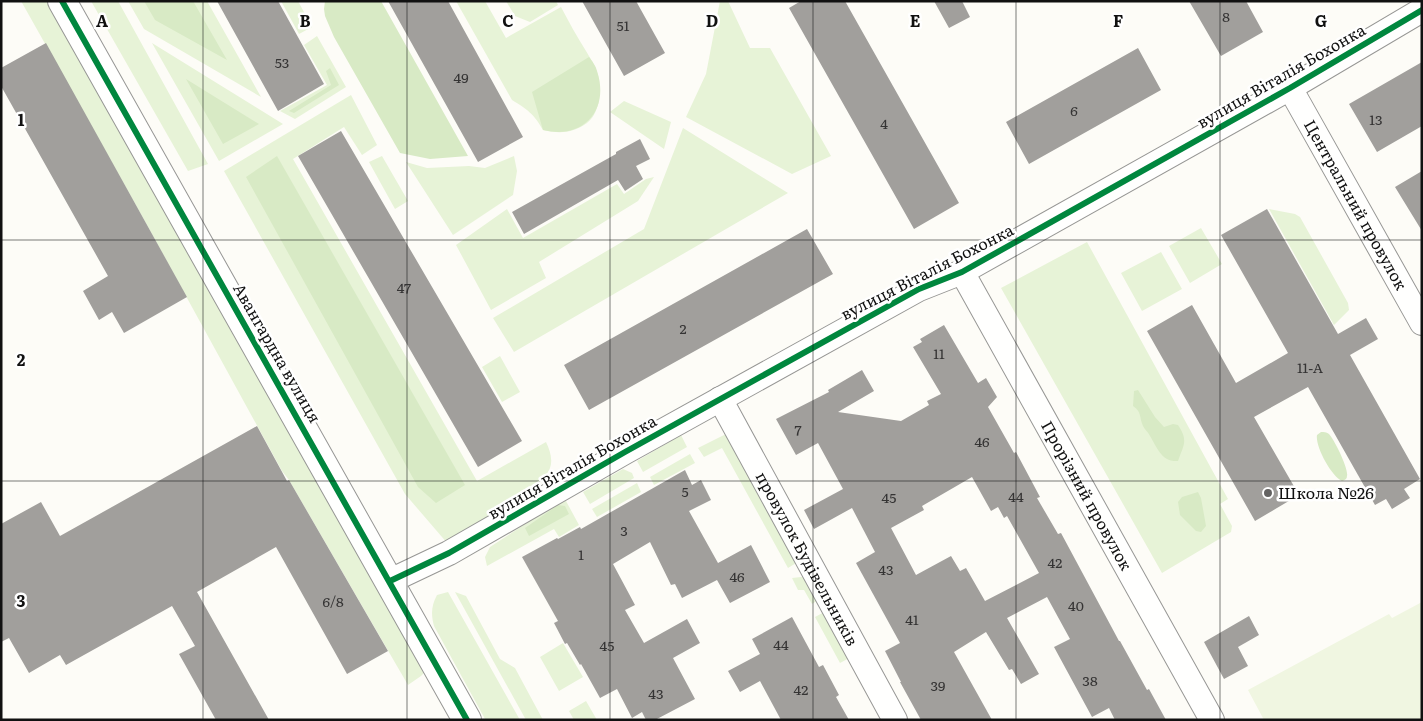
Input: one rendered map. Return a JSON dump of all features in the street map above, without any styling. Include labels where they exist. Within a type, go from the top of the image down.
[{"type":"street","name":"Авангардна вулиця","points":[[62,1],[467,720]]},
{"type":"street","name":"вулиця Віталія Бохонка","points":[[390,581],[449,553],[625,452],[919,289],[962,272],[1290,88],[1422,10]]},
{"type":"street","name":"Центральний провулок","points":[[1290,88],[1422,323]]},
{"type":"street","name":"Прорізний провулок","points":[[962,272],[1212,720]]},
{"type":"street","name":"провулок Будівельників","points":[[720,399],[895,720]]},
{"type":"green space","points":[[21,1],[49,1],[425,672],[408,685],[282,471]]},
{"type":"green space","points":[[91,1],[118,1],[208,164],[188,171]]},
{"type":"green space","points":[[128,1],[207,1],[261,97],[144,29]]},
{"type":"green space","points":[[144,1],[193,1],[227,60],[155,20]]},
{"type":"green space","points":[[281,1],[298,1],[312,27],[299,34]]},
{"type":"green space","points":[[325,1],[381,1],[468,156],[430,159],[400,153],[334,37],[325,16]]},
{"type":"green space","points":[[456,1],[485,1],[506,38],[561,7],[599,78],[598,106],[592,118],[587,123],[571,131],[555,132],[543,130],[530,112],[512,100]]},
{"type":"green space","points":[[506,1],[556,1],[558,5],[530,22],[515,16]]},
{"type":"green space","points":[[720,1],[728,1],[750,48],[770,48],[831,156],[792,174],[686,117],[706,74]]},
{"type":"green space","points":[[317,36],[346,87],[295,119],[280,111],[327,85],[304,45]]},
{"type":"green space","points":[[152,43],[283,124],[219,161]]},
{"type":"green space","points":[[589,57],[596,69],[600,85],[600,98],[590,119],[581,126],[570,130],[557,132],[543,130],[532,92]]},
{"type":"green space","points":[[330,68],[339,85],[294,113],[289,111],[331,85],[326,71]]},
{"type":"green space","points":[[186,79],[259,124],[223,144]]},
{"type":"green space","points":[[351,95],[377,145],[362,155],[344,127],[293,159],[477,481],[546,442],[551,455],[550,468],[534,487],[504,509],[448,544],[405,494],[224,171]]},
{"type":"green space","points":[[624,101],[671,122],[664,149],[610,112]]},
{"type":"green space","points":[[683,128],[788,193],[514,352],[493,318],[644,229]]},
{"type":"green space","points":[[277,156],[465,485],[436,503],[418,487],[246,177]]},
{"type":"green space","points":[[382,156],[408,201],[395,209],[369,162]]},
{"type":"green space","points":[[514,156],[517,171],[513,195],[453,235],[406,162],[427,168],[469,166],[485,168]]},
{"type":"green space","points":[[654,177],[638,201],[539,262],[546,278],[491,310],[456,245],[507,209],[523,238],[617,184],[624,194],[646,179]]},
{"type":"green space","points":[[1269,209],[1295,214],[1300,217],[1348,303],[1349,310],[1334,325]]},
{"type":"green space","points":[[1201,228],[1222,264],[1190,283],[1169,246]]},
{"type":"green space","points":[[1087,242],[1228,499],[1220,504],[1232,526],[1231,532],[1162,573],[1001,288]]},
{"type":"green space","points":[[1161,252],[1182,289],[1142,311],[1121,273]]},
{"type":"green space","points":[[500,356],[520,392],[502,402],[482,367]]},
{"type":"green space","points":[[1138,390],[1155,417],[1164,427],[1173,424],[1178,425],[1183,435],[1184,443],[1178,461],[1167,459],[1157,449],[1144,427],[1139,413],[1133,406],[1134,391]]},
{"type":"green space","points":[[1321,432],[1329,434],[1341,454],[1347,472],[1347,478],[1342,481],[1333,473],[1321,453],[1317,435]]},
{"type":"green space","points":[[726,434],[801,560],[788,568],[722,448],[704,457],[698,448]]},
{"type":"green space","points":[[681,435],[687,447],[643,472],[637,461]]},
{"type":"green space","points":[[690,454],[695,463],[654,485],[650,477]]},
{"type":"green space","points":[[623,469],[632,473],[634,478],[590,504],[583,492]]},
{"type":"green space","points":[[637,483],[641,492],[597,517],[592,509]]},
{"type":"green space","points":[[1198,492],[1201,498],[1206,526],[1201,532],[1196,531],[1180,515],[1178,502],[1182,497]]},
{"type":"green space","points":[[566,501],[579,525],[559,537],[554,529],[487,566],[485,557],[490,547],[559,502]]},
{"type":"green space","points":[[558,505],[565,506],[569,514],[529,536],[525,528]]},
{"type":"green space","points":[[792,578],[810,578],[823,597],[812,604],[804,590],[798,590]]},
{"type":"green space","points":[[448,592],[520,720],[485,719],[434,626],[432,610],[435,599],[437,595]]},
{"type":"green space","points":[[455,592],[466,596],[500,659],[515,668],[543,720],[526,720]]},
{"type":"green space","points":[[1422,602],[1422,720],[1264,720],[1248,690],[1389,614],[1392,618]]},
{"type":"green space","points":[[828,610],[853,656],[840,663],[815,617]]},
{"type":"green space","points":[[563,643],[583,677],[559,691],[540,657]]},
{"type":"green space","points":[[586,701],[597,720],[574,720],[569,711]]},
{"type":"building","points":[[217,1],[278,1],[324,84],[278,111]]},
{"type":"building","points":[[388,1],[448,1],[523,137],[478,162]]},
{"type":"building","points":[[582,1],[636,1],[665,53],[624,76]]},
{"type":"building","points":[[801,1],[845,1],[959,203],[914,229],[789,8]]},
{"type":"building","points":[[934,1],[962,1],[970,17],[949,28]]},
{"type":"building","points":[[1189,1],[1246,1],[1263,32],[1221,56]]},
{"type":"building","points":[[46,43],[187,297],[124,333],[112,312],[99,320],[83,291],[108,276],[1,86],[1,68]]},
{"type":"building","points":[[1138,48],[1161,90],[1029,164],[1006,122]]},
{"type":"building","points":[[1422,62],[1422,126],[1377,152],[1349,104]]},
{"type":"building","points":[[341,131],[522,441],[478,467],[298,156]]},
{"type":"building","points":[[640,139],[650,159],[636,166],[643,179],[625,191],[618,180],[524,234],[512,212]]},
{"type":"building","points":[[1422,171],[1422,231],[1395,187]]},
{"type":"building","points":[[1267,209],[1338,334],[1366,318],[1378,339],[1350,355],[1420,479],[1404,489],[1410,498],[1392,509],[1386,499],[1375,505],[1308,387],[1254,417],[1299,495],[1255,521],[1147,331],[1192,305],[1236,383],[1288,353],[1221,235]]},
{"type":"building","points":[[807,229],[833,274],[589,410],[564,365]]},
{"type":"building","points":[[944,325],[978,383],[986,378],[997,397],[988,407],[1014,453],[1016,452],[1040,497],[1037,498],[1058,534],[1061,533],[1119,641],[1166,720],[1115,720],[1109,708],[1092,717],[1054,647],[1070,639],[1047,597],[1007,618],[1039,674],[1021,684],[1012,669],[1009,670],[986,632],[954,652],[992,720],[921,720],[885,651],[900,643],[856,563],[875,552],[852,508],[814,529],[804,510],[843,489],[818,443],[796,455],[776,419],[829,392],[828,390],[862,370],[874,391],[838,412],[901,421],[929,405],[927,401],[941,394],[913,347],[922,342],[920,339]],"holes":[[[972,477],[991,511],[998,507],[1004,518],[1007,516],[1039,573],[985,601],[966,568],[960,571],[951,556],[916,575],[891,528],[924,510],[922,506]]]},
{"type":"building","points":[[257,426],[287,481],[289,480],[388,651],[347,674],[276,547],[197,592],[269,720],[216,720],[179,654],[195,646],[172,606],[66,665],[60,655],[29,673],[9,638],[1,642],[1,524],[41,502],[60,536]]},
{"type":"building","points":[[685,470],[692,485],[701,480],[711,500],[689,511],[718,563],[751,545],[770,582],[730,603],[717,580],[682,598],[675,584],[671,585],[650,542],[613,564],[635,605],[625,610],[644,643],[687,619],[700,643],[673,658],[695,699],[655,720],[646,720],[642,712],[632,718],[617,689],[600,698],[581,664],[567,643],[565,644],[554,623],[558,621],[522,557],[580,527],[581,529]]},
{"type":"building","points":[[1249,616],[1259,635],[1238,647],[1248,666],[1224,679],[1204,642]]},
{"type":"building","points":[[792,617],[819,667],[823,665],[839,695],[836,697],[849,720],[781,720],[760,681],[740,692],[728,671],[760,654],[752,639]]},
{"type":"cycle path","points":[[62,1],[467,720]]},
{"type":"cycle path","points":[[390,581],[449,553],[625,452],[919,289],[962,272],[1290,88],[1422,10]]},
{"type":"place","name":"Школа №26","points":[[1268,493]]}]
